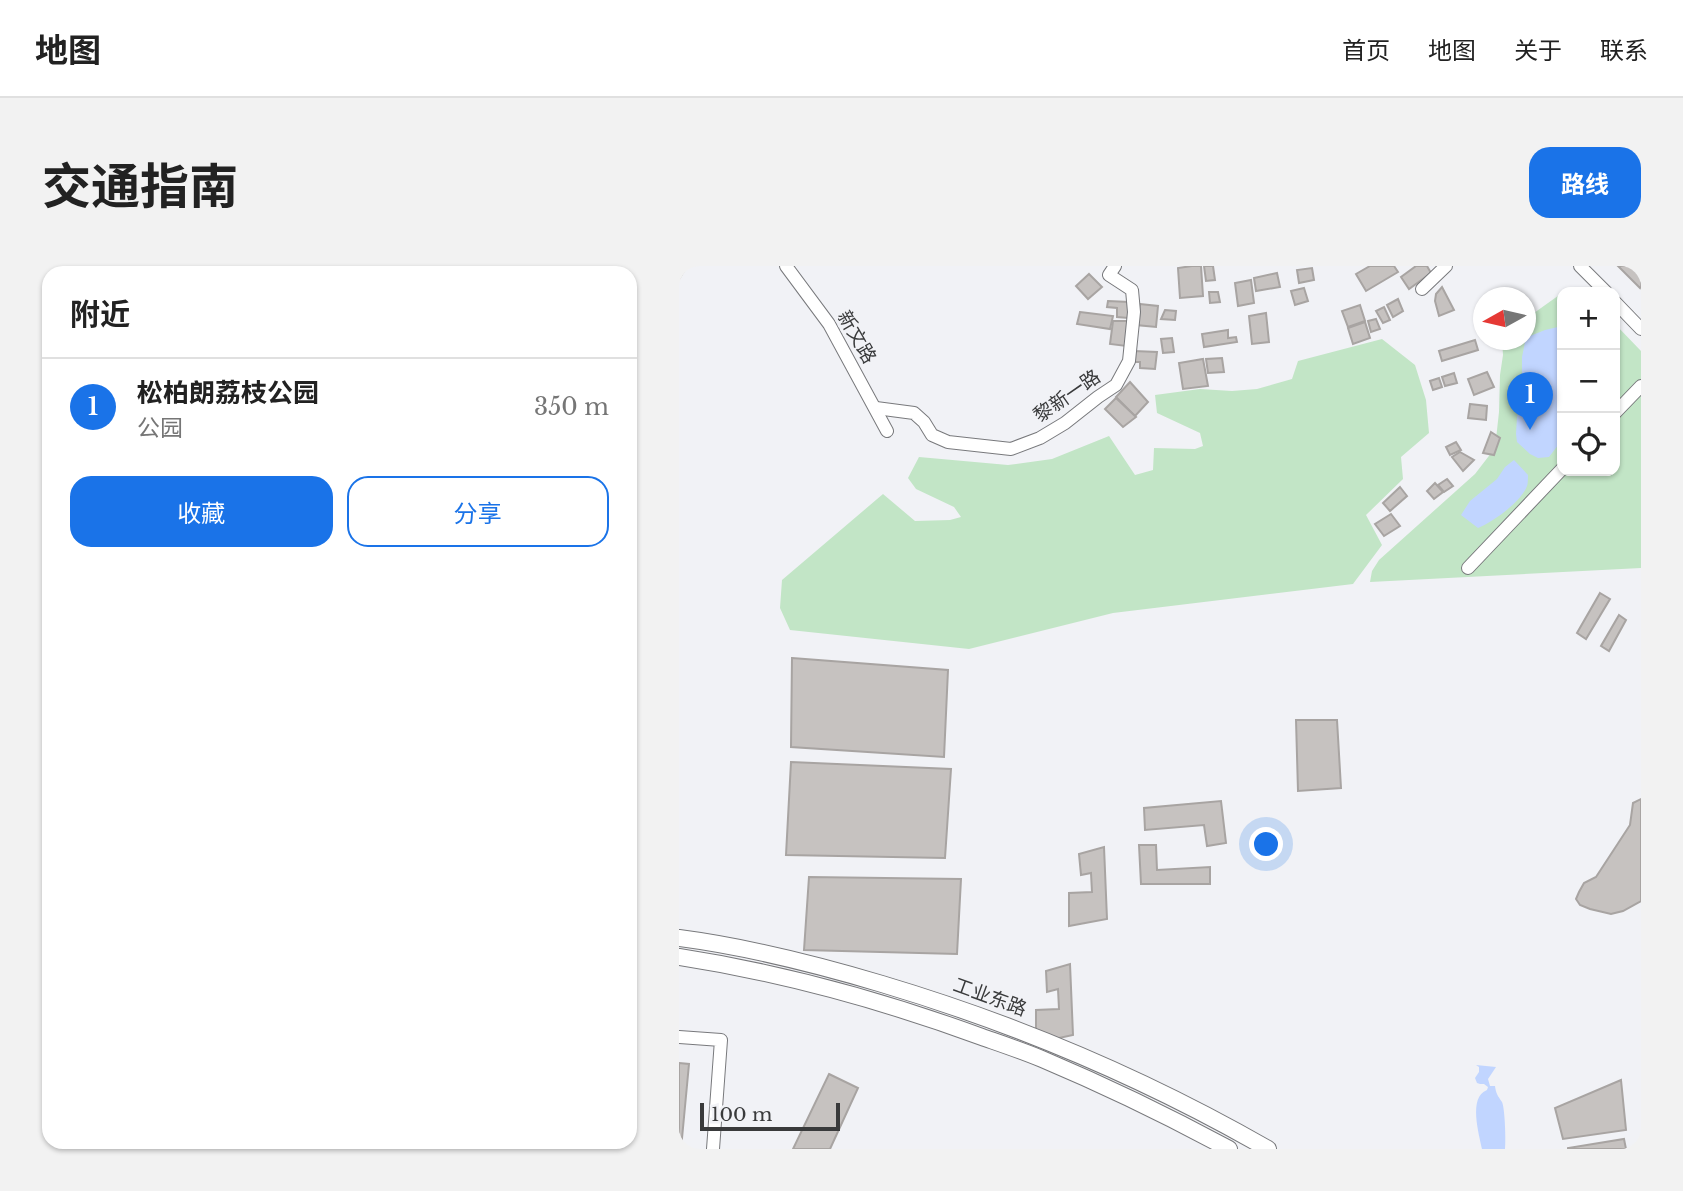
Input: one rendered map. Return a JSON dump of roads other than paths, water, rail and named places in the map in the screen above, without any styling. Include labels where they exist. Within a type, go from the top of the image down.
[{"type":"main road","name":"工业东路","points":[[679,938],[785,957],[939,1001],[1048,1041],[1194,1109],[1268,1149]]},
{"type":"main road","name":"工业东路","points":[[679,957],[781,976],[933,1019],[1041,1058],[1229,1149]]},
{"type":"street","name":"新文路","points":[[786,266],[829,324],[887,431]]},
{"type":"street","name":"黎新一路","points":[[876,408],[914,413],[932,435],[948,442],[1011,449],[1040,439],[1065,424],[1116,385],[1129,361],[1134,312],[1132,290],[1109,275],[1115,266]]},
{"type":"street","points":[[1422,289],[1446,266]]},
{"type":"street","points":[[1580,266],[1601,287]]},
{"type":"street","points":[[1620,307],[1641,328]]},
{"type":"street","points":[[1620,408],[1641,386]]},
{"type":"street","points":[[1468,568],[1557,474]]},
{"type":"street","points":[[679,1037],[721,1040],[713,1149]]},
{"type":"water","points":[[1557,327],[1557,447],[1549,457],[1538,458],[1517,442],[1516,434],[1522,395],[1523,350],[1536,350],[1536,334]]},
{"type":"water","points":[[1514,460],[1528,475],[1524,492],[1506,511],[1478,528],[1461,515],[1470,501],[1497,479]]},
{"type":"water","points":[[1476,1065],[1496,1067],[1488,1079],[1490,1086],[1495,1086],[1503,1105],[1505,1149],[1482,1149],[1476,1108],[1481,1094],[1488,1087],[1477,1083],[1475,1078],[1479,1067]]},
{"type":"place","name":"松柏朗荔枝公园","points":[[1530,430]]}]
